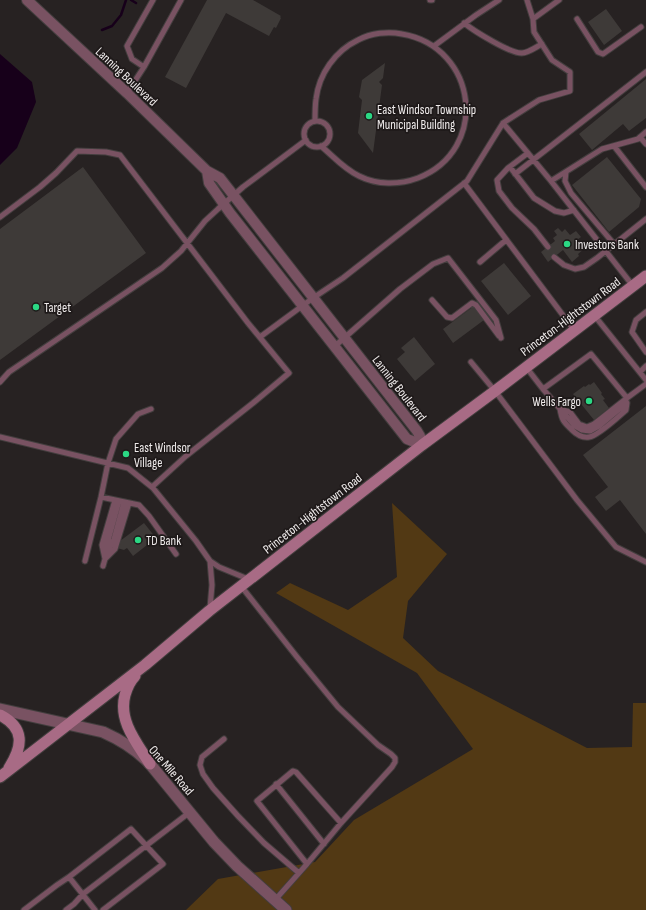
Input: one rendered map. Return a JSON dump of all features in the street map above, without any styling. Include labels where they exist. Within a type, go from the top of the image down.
[{"type":"main road","name":"Princeton-Hightstown Road","points":[[3,775],[145,665],[209,611],[422,445],[646,276]]},
{"type":"main road","points":[[145,665],[132,679],[127,689],[124,699],[124,708],[128,728],[150,764]]},
{"type":"main road","points":[[0,715],[14,725],[19,736],[20,746],[14,760],[3,775]]},
{"type":"street","name":"Lanning Boulevard","points":[[27,0],[127,93],[207,171],[220,178],[416,430],[420,436],[422,445]]},
{"type":"street","name":"Lanning Boulevard","points":[[207,171],[209,183],[235,219],[407,439],[422,445]]},
{"type":"street","name":"One Mile Road","points":[[0,710],[103,732],[130,746],[142,755],[150,764],[214,842],[237,866],[286,910]]},
{"type":"lane","points":[[144,67],[132,59],[127,46],[153,0]]},
{"type":"lane","points":[[127,93],[144,67],[181,0]]},
{"type":"lane","points":[[434,46],[464,23],[499,0]]},
{"type":"lane","points":[[260,338],[303,305],[343,278],[467,181],[503,123],[539,100],[570,91],[570,72],[552,60],[534,32],[533,19],[527,0]]},
{"type":"lane","points":[[533,19],[559,0]]},
{"type":"lane","points":[[577,19],[598,52],[603,54],[641,27]]},
{"type":"lane","points":[[464,23],[472,30],[516,52],[524,54],[542,44]]},
{"type":"lane","points":[[315,121],[318,87],[323,74],[338,54],[358,40],[371,35],[397,33],[422,39],[434,46],[448,59],[459,76],[463,87],[466,101],[464,128],[454,150],[446,160],[436,169],[424,176],[399,183],[373,182],[350,172],[321,146]]},
{"type":"lane","points":[[515,174],[646,72]]},
{"type":"lane","points":[[315,121],[320,121],[327,125],[330,133],[328,141],[317,147],[309,144],[306,140],[304,132],[308,124],[315,121]]},
{"type":"lane","points":[[503,123],[551,181],[633,286]]},
{"type":"lane","points":[[551,181],[602,149],[638,139],[646,132]]},
{"type":"lane","points":[[640,137],[646,144]]},
{"type":"lane","points":[[0,382],[10,372],[162,268],[181,251],[205,221],[243,187],[306,140]]},
{"type":"lane","points":[[614,146],[646,187]]},
{"type":"lane","points":[[0,217],[40,187],[77,152],[106,152],[120,156],[260,338],[289,373],[186,456],[152,486]]},
{"type":"lane","points":[[528,153],[510,167],[497,180],[499,191],[512,208],[534,229],[548,247]]},
{"type":"lane","points":[[510,167],[534,198],[555,212],[564,213],[574,210]]},
{"type":"lane","points":[[566,172],[565,182],[571,193],[614,244]]},
{"type":"lane","points":[[464,183],[574,330]]},
{"type":"lane","points":[[554,257],[575,270],[584,267],[646,219]]},
{"type":"lane","points":[[480,262],[506,240]]},
{"type":"lane","points":[[335,346],[400,289],[433,264],[448,258],[496,320],[501,338],[476,305],[472,303],[452,318],[447,318],[432,300]]},
{"type":"lane","points":[[646,312],[636,320],[632,332],[646,352]]},
{"type":"lane","points":[[594,315],[646,380]]},
{"type":"lane","points":[[543,389],[591,354],[627,398]]},
{"type":"lane","points":[[471,362],[616,547],[646,562]]},
{"type":"lane","points":[[640,372],[646,366]]},
{"type":"lane","points":[[526,367],[559,408],[575,426],[582,430],[590,431],[599,426],[624,406],[627,398],[646,384]]},
{"type":"lane","points":[[85,561],[108,463],[116,439],[138,414],[151,409]]},
{"type":"lane","points":[[0,437],[128,468],[152,486],[210,561],[246,583],[297,657],[338,707],[378,745],[395,758],[395,762],[392,767],[341,823],[275,900]]},
{"type":"lane","points":[[101,497],[139,505],[176,554]]},
{"type":"lane","points":[[105,559],[115,549],[122,502]]},
{"type":"lane","points":[[103,566],[106,548],[122,502]]},
{"type":"lane","points":[[209,611],[212,585],[210,561]]},
{"type":"lane","points":[[224,739],[202,757],[200,765],[203,774],[213,788],[264,843],[299,873]]},
{"type":"lane","points":[[307,864],[257,801],[292,771],[296,772],[341,823]]},
{"type":"lane","points":[[276,784],[324,844]]},
{"type":"lane","points":[[66,910],[83,894],[190,812]]},
{"type":"lane","points":[[24,910],[131,829],[163,864],[103,910]]},
{"type":"lane","points":[[69,877],[95,910]]},
{"type":"shaded area","points":[[0,54],[32,82],[36,102],[17,148],[0,165]]},
{"type":"shaded area","points":[[392,503],[447,554],[408,601],[403,638],[438,671],[587,748],[632,747],[633,703],[646,703],[646,910],[186,910],[218,879],[315,862],[354,820],[473,749],[417,673],[276,593],[290,583],[348,610],[397,577]]},
{"type":"building","points":[[207,0],[253,0],[281,16],[281,18],[276,28],[274,27],[269,36],[226,13],[186,88],[165,77]]},
{"type":"building","points":[[606,9],[622,31],[604,45],[588,22]]},
{"type":"building","name":"East Windsor Township Municipal Building","points":[[385,63],[383,78],[379,82],[382,85],[373,153],[358,133],[362,100],[359,97],[362,80]]},
{"type":"building","points":[[646,79],[646,118],[629,131],[623,124],[592,150],[579,134]]},
{"type":"building","points":[[607,157],[641,199],[639,207],[609,232],[572,185]]},
{"type":"building","name":"Target","points":[[83,167],[146,253],[0,360],[0,229]]},
{"type":"building","points":[[558,228],[562,232],[565,229],[570,235],[576,231],[581,237],[577,240],[584,249],[572,262],[563,250],[548,262],[541,252],[555,241],[553,238],[557,235],[554,231]]},
{"type":"building","points":[[504,263],[531,296],[508,315],[481,281]]},
{"type":"building","points":[[474,306],[484,320],[453,343],[443,329]]},
{"type":"building","points":[[414,337],[435,364],[415,381],[397,359],[405,352],[401,348]]},
{"type":"building","points":[[594,382],[602,393],[601,394],[605,399],[603,400],[609,408],[594,420],[573,394],[584,386],[590,385]]},
{"type":"building","points":[[646,406],[646,534],[620,500],[606,511],[595,497],[608,487],[583,455]]},
{"type":"building","name":"TD Bank","points":[[144,523],[156,538],[133,556],[127,548],[124,550],[103,544],[105,536],[120,541]]},
{"type":"waterway","points":[[102,30],[112,26],[121,15],[126,0]]},
{"type":"waterway","points":[[131,0],[136,3]]},
{"type":"place","name":"East Windsor Township Municipal Building","points":[[369,116]]},
{"type":"place","name":"Investors Bank","points":[[567,244]]},
{"type":"place","name":"Target","points":[[36,307]]},
{"type":"place","name":"Wells Fargo","points":[[589,401]]},
{"type":"place","name":"East Windsor Village","points":[[126,454]]},
{"type":"place","name":"TD Bank","points":[[138,540]]}]
